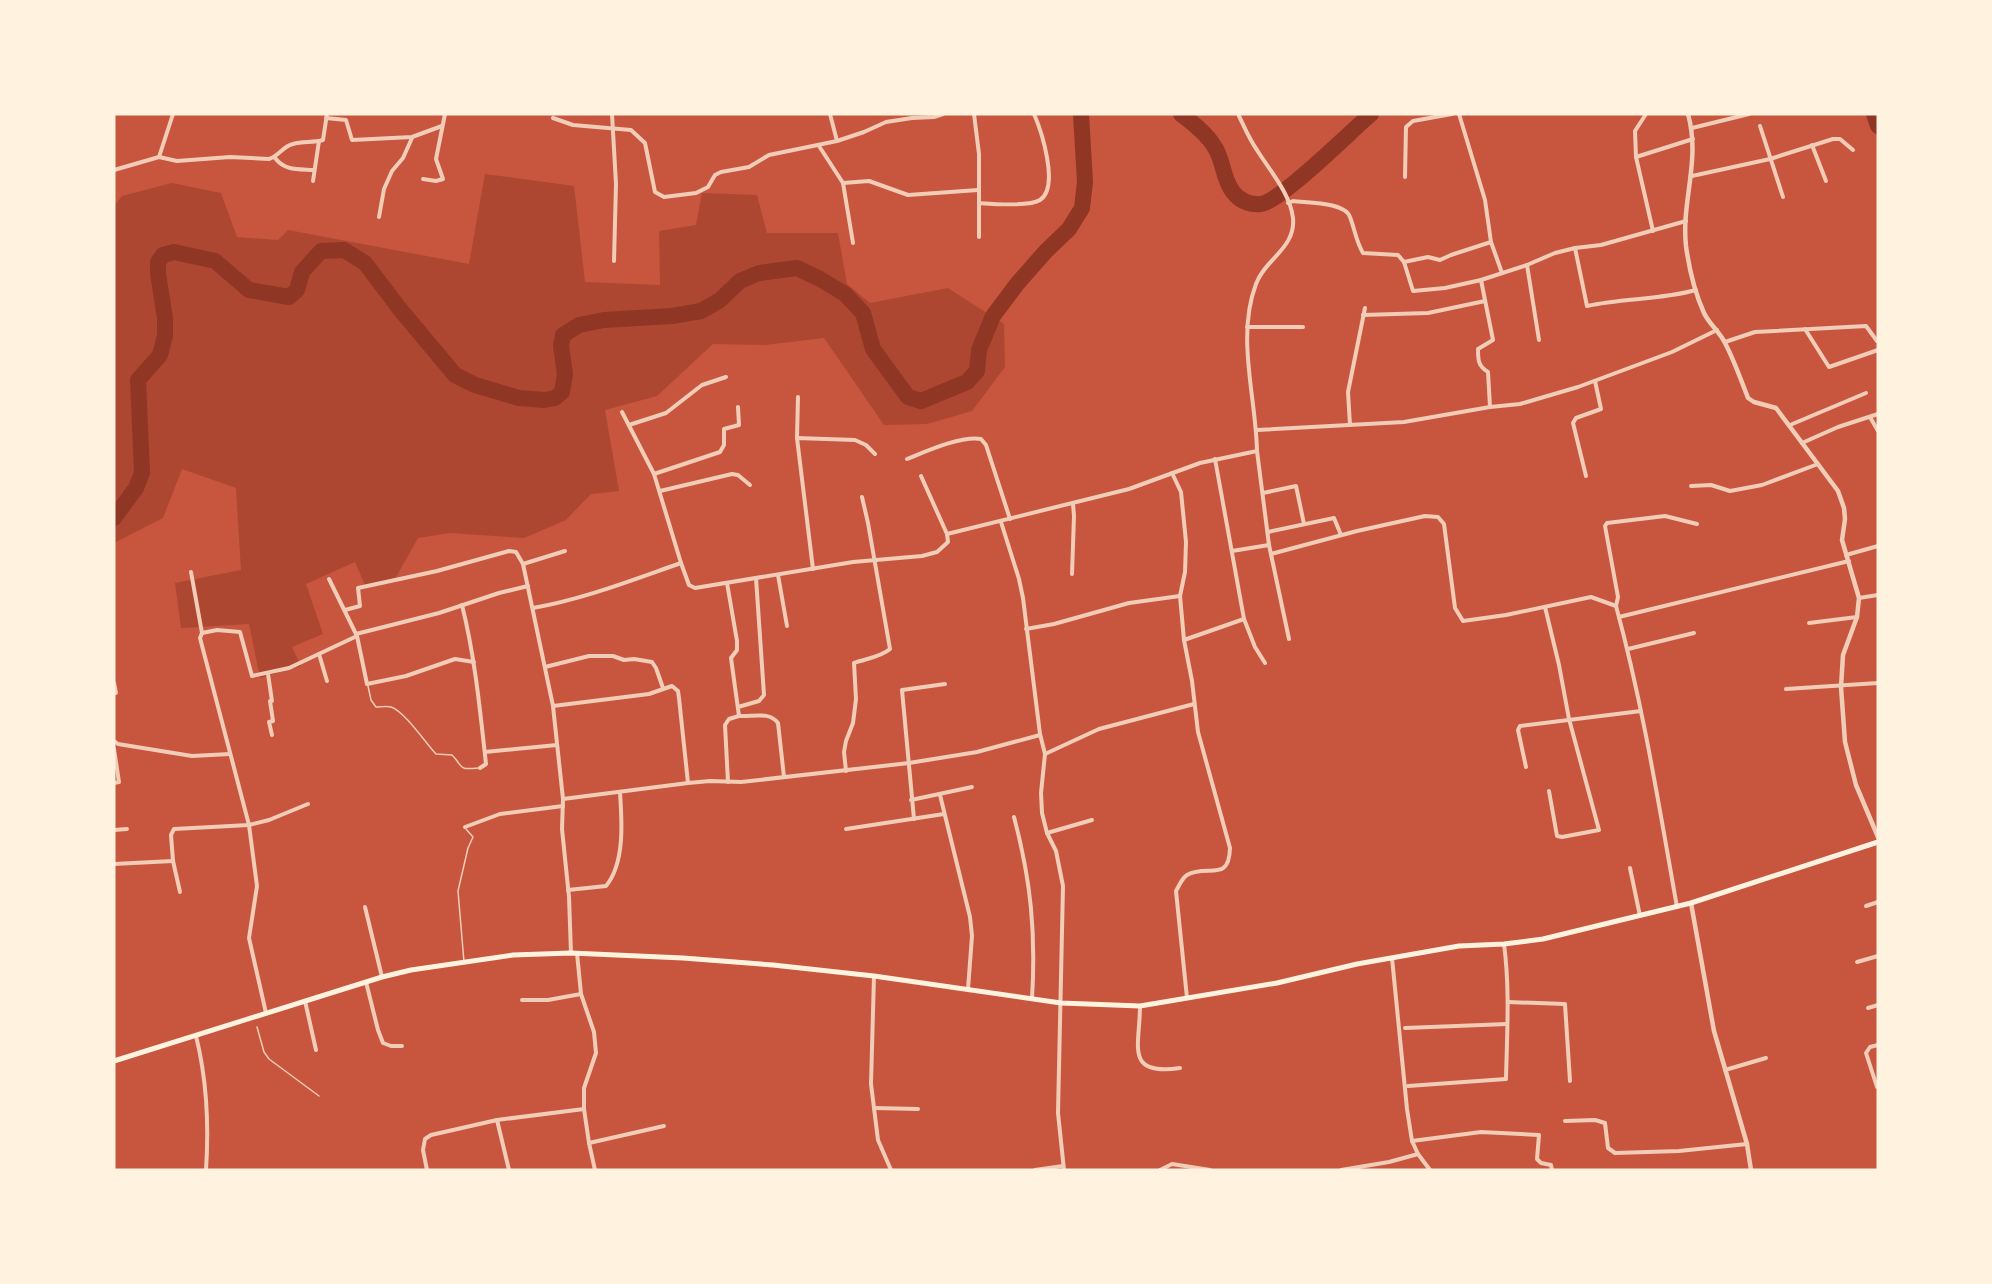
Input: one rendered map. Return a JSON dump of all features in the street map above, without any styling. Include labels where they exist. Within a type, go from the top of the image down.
[{"type":"main road","points":[[114,1061],[411,970],[513,955],[574,953],[683,958],[874,976],[1061,1003],[1140,1006],[1298,979],[1392,957],[1459,946],[1543,939],[1691,903],[1878,840]]},
{"type":"street","points":[[159,157],[173,114]]},
{"type":"street","points":[[423,179],[436,181],[444,179],[436,159],[445,114]]},
{"type":"street","points":[[612,114],[616,184],[614,261]]},
{"type":"street","points":[[830,114],[837,141]]},
{"type":"street","points":[[553,118],[573,125],[631,130],[645,143],[655,192],[664,197],[696,193],[708,187],[715,175],[749,167],[770,155],[837,141],[886,122],[943,114]]},
{"type":"street","points":[[974,114],[979,154],[979,237]]},
{"type":"street","points":[[979,203],[999,206],[1039,201],[1045,195],[1050,179],[1041,130],[1034,114]]},
{"type":"street","points":[[1238,114],[1255,148],[1280,186],[1293,220],[1290,238],[1260,275],[1255,285],[1247,327],[1250,387],[1257,430],[1257,451],[1269,545],[1289,639]]},
{"type":"street","points":[[1405,177],[1406,127],[1413,121],[1452,114]]},
{"type":"street","points":[[1459,114],[1485,200],[1491,242],[1502,273]]},
{"type":"street","points":[[1646,114],[1635,130],[1636,157],[1653,231]]},
{"type":"street","points":[[1688,114],[1693,139],[1686,246],[1704,315],[1725,342],[1749,398],[1754,402],[1773,406],[1790,425],[1838,491],[1844,508],[1842,540],[1859,598],[1857,617],[1843,655],[1841,687],[1845,742],[1856,785],[1878,840]]},
{"type":"street","points":[[1692,128],[1749,114]]},
{"type":"street","points":[[114,170],[159,157],[177,161],[230,157],[262,160],[275,158],[284,148],[293,144],[323,140],[327,116],[346,120],[352,140],[412,137],[442,126]]},
{"type":"street","points":[[1760,126],[1783,197]]},
{"type":"street","points":[[379,217],[384,189],[392,171],[403,158],[412,137]]},
{"type":"street","points":[[1636,157],[1693,139]]},
{"type":"street","points":[[1692,176],[1770,159],[1833,139],[1840,139],[1853,150]]},
{"type":"street","points":[[313,181],[319,141]]},
{"type":"street","points":[[1812,145],[1826,181]]},
{"type":"street","points":[[819,146],[843,183],[853,243]]},
{"type":"street","points":[[275,158],[280,165],[287,168],[314,170]]},
{"type":"street","points":[[843,183],[869,181],[908,195],[978,190]]},
{"type":"street","points":[[1287,201],[1343,207],[1350,214],[1357,243],[1363,253],[1398,255],[1404,262],[1413,291],[1445,288],[1481,280],[1555,253],[1601,245],[1686,221]]},
{"type":"street","points":[[1404,262],[1428,257],[1440,260],[1491,242]]},
{"type":"street","points":[[1575,248],[1587,306],[1618,300],[1670,297],[1696,290]]},
{"type":"street","points":[[1527,265],[1539,340]]},
{"type":"street","points":[[1481,280],[1493,340],[1478,349],[1478,361],[1488,372],[1490,407]]},
{"type":"street","points":[[1363,315],[1428,313],[1485,302]]},
{"type":"street","points":[[1350,425],[1348,392],[1365,308]]},
{"type":"street","points":[[1725,342],[1755,332],[1866,326],[1877,341]]},
{"type":"street","points":[[1247,327],[1303,327]]},
{"type":"street","points":[[1804,328],[1829,367],[1878,350]]},
{"type":"street","points":[[1257,430],[1404,422],[1520,404],[1595,381],[1672,352],[1717,330]]},
{"type":"street","points":[[629,425],[666,413],[702,385],[726,377]]},
{"type":"street","points":[[1586,476],[1573,423],[1576,418],[1601,409],[1595,381]]},
{"type":"street","points":[[1790,425],[1866,393]]},
{"type":"street","points":[[798,396],[797,438],[813,569]]},
{"type":"street","points":[[654,474],[720,452],[724,445],[724,429],[739,425],[738,407]]},
{"type":"street","points":[[622,412],[654,474],[681,562],[692,588],[937,552],[948,542],[947,534],[921,476]]},
{"type":"street","points":[[1802,443],[1878,414]]},
{"type":"street","points":[[1870,417],[1878,431]]},
{"type":"street","points":[[797,438],[855,440],[866,445],[875,454]]},
{"type":"street","points":[[907,459],[938,447],[974,438],[981,439],[986,445],[1010,519]]},
{"type":"street","points":[[947,534],[1130,489],[1215,459],[1257,451]]},
{"type":"street","points":[[1215,459],[1244,619],[1255,647],[1265,663]]},
{"type":"street","points":[[1690,486],[1711,485],[1730,491],[1762,485],[1818,464]]},
{"type":"street","points":[[1172,473],[1180,492],[1186,542],[1185,572],[1180,596],[1184,640],[1200,741],[1230,848],[1230,858],[1226,867],[1185,876],[1176,891],[1187,998]]},
{"type":"street","points":[[660,491],[732,474],[738,475],[750,485]]},
{"type":"street","points":[[1263,493],[1296,486],[1304,524]]},
{"type":"street","points":[[846,771],[844,752],[853,723],[856,699],[854,663],[884,654],[890,649],[862,497]]},
{"type":"street","points":[[1072,574],[1073,504]]},
{"type":"street","points":[[1271,554],[1425,516],[1438,517],[1444,524],[1455,608],[1463,621],[1591,597],[1616,606]]},
{"type":"street","points":[[1677,907],[1641,711],[1616,606],[1618,597],[1605,526],[1607,523],[1665,516],[1697,524]]},
{"type":"street","points":[[1268,532],[1334,518],[1341,535]]},
{"type":"street","points":[[1001,522],[1020,579],[1040,734],[1045,754],[1041,793],[1042,813],[1047,833],[1056,851],[1064,886],[1058,1113],[1064,1168],[1035,1170]]},
{"type":"street","points":[[1232,551],[1269,545]]},
{"type":"street","points":[[1846,555],[1878,546]]},
{"type":"street","points":[[345,610],[360,606],[358,588],[437,571],[509,551],[516,552],[523,564],[553,706],[563,800],[562,829],[574,953],[581,994],[594,1032],[596,1053],[584,1088],[584,1109],[596,1170]]},
{"type":"street","points":[[523,564],[565,551]]},
{"type":"street","points":[[1619,617],[1849,561]]},
{"type":"street","points":[[533,608],[602,591],[681,562]]},
{"type":"street","points":[[191,572],[202,633],[200,638],[249,825],[257,886],[249,938],[267,1014]]},
{"type":"street","points":[[778,575],[787,626]]},
{"type":"street","points":[[329,579],[357,635],[368,684],[406,676],[455,660],[474,662]]},
{"type":"street","points":[[738,707],[759,701],[764,695],[756,579]]},
{"type":"street","points":[[727,583],[737,650],[732,658],[739,716]]},
{"type":"street","points":[[202,633],[217,630],[240,632],[252,676],[268,674],[290,668],[357,635],[528,586]]},
{"type":"street","points":[[1859,598],[1878,595]]},
{"type":"street","points":[[1026,629],[1054,624],[1130,603],[1180,596]]},
{"type":"street","points":[[462,605],[474,662],[485,752],[486,764],[480,768]]},
{"type":"street","points":[[1545,607],[1569,719],[1599,830],[1557,836],[1549,791]]},
{"type":"street","points":[[1809,623],[1857,617]]},
{"type":"street","points":[[1184,640],[1244,619]]},
{"type":"street","points":[[1628,649],[1694,633]]},
{"type":"street","points":[[319,654],[327,681]]},
{"type":"street","points":[[545,667],[589,656],[645,660],[652,662],[656,668],[663,688]]},
{"type":"street","points":[[268,674],[272,701],[270,701],[273,721],[269,722],[272,735]]},
{"type":"street","points":[[114,683],[117,693]]},
{"type":"street","points":[[1786,689],[1878,683]]},
{"type":"street","points":[[914,819],[910,800],[902,690],[945,684]]},
{"type":"street","points":[[553,706],[649,694],[672,686],[678,691],[688,783]]},
{"type":"street","points":[[1045,754],[1099,729],[1194,704]]},
{"type":"street","points":[[1526,768],[1518,727],[1641,711]]},
{"type":"street","points":[[728,782],[725,725],[729,719],[739,716],[769,716],[778,723],[784,777]]},
{"type":"street","points":[[563,800],[688,783],[741,782],[909,763],[977,752],[1040,734]]},
{"type":"street","points":[[114,741],[118,744],[192,756],[230,754]]},
{"type":"street","points":[[485,752],[557,745]]},
{"type":"street","points":[[114,749],[119,782],[114,783]]},
{"type":"street","points":[[910,800],[972,787]]},
{"type":"street","points":[[568,890],[606,886],[610,881],[621,848],[620,793]]},
{"type":"street","points":[[940,795],[970,917],[972,936],[968,989]]},
{"type":"street","points":[[180,892],[173,861],[171,835],[174,829],[249,825],[269,820],[308,804]]},
{"type":"street","points":[[465,827],[500,814],[563,806]]},
{"type":"street","points":[[846,829],[944,814]]},
{"type":"street","points":[[1014,818],[1024,855],[1034,928],[1032,999]]},
{"type":"street","points":[[1047,833],[1092,820]]},
{"type":"street","points":[[114,830],[127,829]]},
{"type":"street","points":[[114,864],[173,861]]},
{"type":"street","points":[[1630,868],[1640,916]]},
{"type":"street","points":[[1866,906],[1878,902]]},
{"type":"street","points":[[1691,903],[1714,1031],[1747,1144],[1751,1170]]},
{"type":"street","points":[[365,907],[382,978]]},
{"type":"street","points":[[1408,1086],[1506,1079],[1508,974],[1504,944]]},
{"type":"street","points":[[1857,962],[1878,956]]},
{"type":"street","points":[[1392,957],[1412,1141],[1430,1170]]},
{"type":"street","points":[[874,976],[871,1084],[878,1140],[891,1170]]},
{"type":"street","points":[[366,982],[383,1043],[402,1046]]},
{"type":"street","points":[[522,1000],[548,1000],[581,994]]},
{"type":"street","points":[[305,1001],[316,1050]]},
{"type":"street","points":[[1508,1002],[1565,1004],[1570,1081]]},
{"type":"street","points":[[1868,1008],[1878,1005]]},
{"type":"street","points":[[1140,1006],[1139,1053],[1143,1064],[1151,1069],[1180,1068]]},
{"type":"street","points":[[1405,1028],[1507,1024]]},
{"type":"street","points":[[196,1036],[206,1092],[208,1139],[206,1170]]},
{"type":"street","points":[[1876,1087],[1866,1053],[1870,1047],[1878,1045]]},
{"type":"street","points":[[1724,1070],[1766,1058]]},
{"type":"street","points":[[874,1108],[918,1109]]},
{"type":"street","points":[[427,1170],[423,1150],[425,1139],[431,1135],[497,1120],[584,1109]]},
{"type":"street","points":[[497,1120],[509,1170]]},
{"type":"street","points":[[1565,1121],[1595,1120],[1605,1123],[1608,1148],[1615,1153],[1679,1151],[1747,1144]]},
{"type":"street","points":[[589,1143],[664,1126]]},
{"type":"street","points":[[1412,1141],[1481,1132],[1539,1135],[1537,1160],[1551,1165],[1552,1170]]},
{"type":"street","points":[[1341,1170],[1389,1162],[1418,1154]]},
{"type":"street","points":[[1160,1170],[1172,1164],[1210,1170]]},
{"type":"lane","points":[[368,684],[373,705],[390,707],[405,717],[436,754],[452,755],[460,767],[465,769],[480,768]]},
{"type":"lane","points":[[464,962],[458,891],[468,848],[473,837],[465,827]]},
{"type":"lane","points":[[257,1027],[264,1052],[269,1059],[319,1096]]},
{"type":"shaded area","points":[[485,174],[574,186],[585,282],[660,285],[659,231],[696,225],[702,193],[757,195],[767,233],[838,233],[847,284],[870,303],[948,288],[1004,324],[1005,367],[972,411],[927,424],[884,425],[824,338],[765,345],[713,344],[657,396],[605,410],[619,491],[591,494],[566,520],[524,538],[450,533],[418,538],[395,579],[365,585],[355,562],[306,584],[323,634],[292,647],[301,666],[260,678],[249,624],[181,628],[175,583],[241,570],[236,488],[182,469],[163,518],[114,543],[114,206],[122,196],[172,183],[221,193],[237,237],[278,240],[288,230],[469,264]]},
{"type":"waterway","points":[[114,518],[136,488],[142,473],[138,380],[160,355],[165,336],[165,318],[158,274],[158,262],[163,255],[174,252],[215,261],[249,290],[289,297],[297,290],[302,272],[321,251],[344,250],[365,263],[455,375],[475,385],[519,398],[544,400],[555,398],[562,392],[565,374],[561,346],[563,335],[579,325],[604,320],[672,316],[701,311],[720,300],[740,281],[759,273],[797,268],[845,294],[863,313],[873,349],[908,397],[921,401],[967,382],[977,371],[979,350],[993,316],[1017,284],[1069,229],[1082,208],[1085,182],[1081,114]]},
{"type":"waterway","points":[[1181,114],[1195,125],[1214,146],[1233,192],[1242,200],[1257,204],[1270,200],[1284,191],[1371,114]]},
{"type":"waterway","points":[[1874,114],[1878,126]]}]
